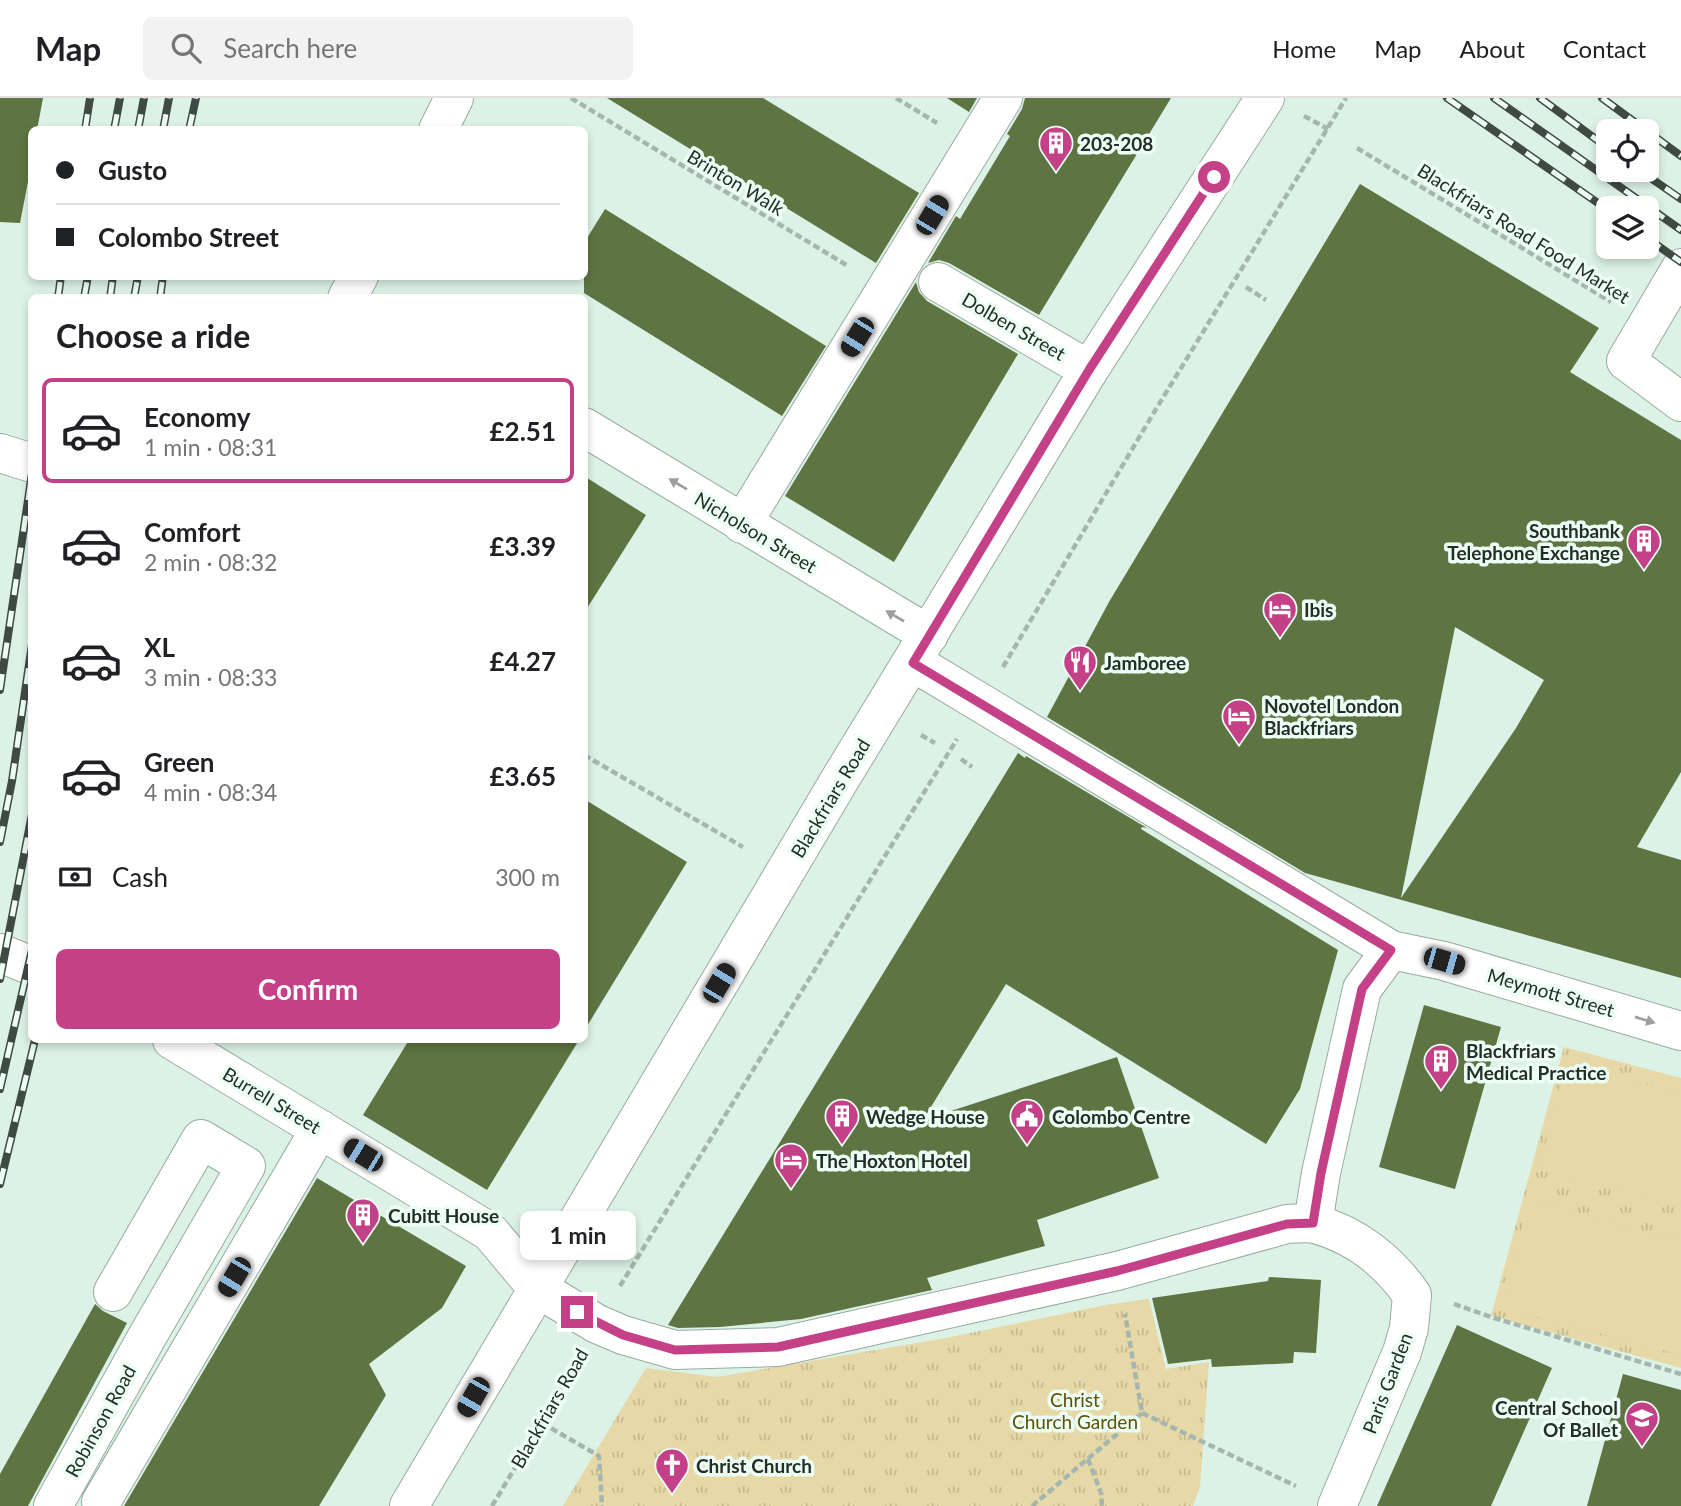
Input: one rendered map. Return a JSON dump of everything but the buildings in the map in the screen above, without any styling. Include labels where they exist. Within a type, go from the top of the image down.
[{"type":"street","points":[[440,126],[454,98]]},
{"type":"street","points":[[742,524],[1003,98]]},
{"type":"street","name":"Blackfriars Road","points":[[409,1506],[839,781],[1089,370],[1265,98]]},
{"type":"street","points":[[1681,268],[1626,361],[1681,402]]},
{"type":"street","name":"Dolben Street","points":[[938,282],[1089,370]]},
{"type":"street","name":"Nicholson Street","points":[[588,430],[742,524],[921,649]]},
{"type":"street","points":[[0,453],[28,462]]},
{"type":"street","name":"Meymott Street","points":[[921,649],[982,703],[1391,950],[1444,961],[1681,1031]]},
{"type":"street","points":[[1391,950],[1362,989],[1321,1173],[1313,1223],[1373,1252],[1396,1273],[1412,1296]]},
{"type":"street","points":[[0,953],[28,964]]},
{"type":"street","name":"Burrell Street","points":[[177,1043],[490,1232],[537,1288],[597,1324],[623,1335],[675,1350],[778,1347],[1117,1271],[1287,1224],[1313,1223]]},
{"type":"street","points":[[101,1502],[320,1129]]},
{"type":"street","name":"Robinson Road","points":[[53,1506],[246,1166],[201,1139],[113,1292]]},
{"type":"street","name":"Paris Garden","points":[[1337,1506],[1402,1352],[1409,1328],[1412,1296]]},
{"type":"path","name":"Brinton Walk","points":[[571,98],[886,289]]},
{"type":"path","name":"Blackfriars Road","points":[[492,1506],[597,1324],[949,752],[982,703],[1156,408],[1346,98]]},
{"type":"path","name":"Blackfriars Road Food Market","points":[[1357,148],[1647,326]]},
{"type":"path","points":[[1246,287],[1266,300]]},
{"type":"path","points":[[588,757],[743,847]]},
{"type":"path","points":[[961,760],[972,767]]},
{"type":"path","points":[[1117,1271],[1142,1413]]},
{"type":"path","points":[[1412,1296],[1454,1304],[1681,1374]]},
{"type":"path","points":[[1032,1506],[1142,1413]]},
{"type":"path","points":[[1142,1413],[1337,1506]]},
{"type":"path","points":[[542,1423],[599,1456],[602,1506]]},
{"type":"path","points":[[1088,1459],[1101,1493],[1102,1506]]},
{"type":"green space","points":[[1564,1047],[1681,1078],[1681,1368],[1491,1316]]},
{"type":"green space","points":[[1566,1063],[1681,1093],[1681,1208],[1539,1170]]},
{"type":"green space","points":[[1529,1201],[1681,1240],[1681,1355],[1501,1307]]},
{"type":"green space","name":"Christ Church Garden","points":[[1149,1299],[1166,1369],[1209,1362],[1200,1487],[1193,1506],[563,1506],[646,1368],[717,1377],[946,1338],[1106,1305]]},
{"type":"railway","points":[[86,126],[90,98]]},
{"type":"railway","points":[[115,126],[120,98]]},
{"type":"railway","points":[[139,126],[144,98]]},
{"type":"railway","points":[[164,126],[169,98]]},
{"type":"railway","points":[[190,126],[196,98]]},
{"type":"railway","points":[[1447,98],[1596,202]]},
{"type":"railway","points":[[1494,98],[1681,230]]},
{"type":"railway","points":[[1540,98],[1596,139]]},
{"type":"railway","points":[[1602,98],[1681,156]]},
{"type":"railway","points":[[1656,182],[1681,199]]},
{"type":"railway","points":[[1659,246],[1681,262]]},
{"type":"railway","points":[[59,294],[60,280]]},
{"type":"railway","points":[[85,294],[87,280]]},
{"type":"railway","points":[[111,294],[112,280]]},
{"type":"railway","points":[[135,294],[137,280]]},
{"type":"railway","points":[[161,294],[162,280]]},
{"type":"railway","points":[[0,690],[28,500]]},
{"type":"railway","points":[[0,842],[28,671]]},
{"type":"railway","points":[[0,979],[28,835]]},
{"type":"railway","points":[[0,1089],[28,967]]},
{"type":"railway","points":[[0,1184],[34,1043]]},
{"type":"place","name":"203-208","points":[[1056,173]]},
{"type":"place","name":"Southbank Telephone Exchange","points":[[1644,571]]},
{"type":"place","name":"Ibis","points":[[1280,639]]},
{"type":"place","name":"Jamboree","points":[[1080,692]]},
{"type":"place","name":"Novotel London Blackfriars","points":[[1239,746]]},
{"type":"place","name":"Blackfriars Medical Practice","points":[[1441,1091]]},
{"type":"place","name":"Wedge House","points":[[842,1146]]},
{"type":"place","name":"Colombo Centre","points":[[1027,1146]]},
{"type":"place","name":"The Hoxton Hotel","points":[[791,1190]]},
{"type":"place","name":"Cubitt House","points":[[363,1245]]},
{"type":"place","name":"Central School Of Ballet","points":[[1642,1448]]},
{"type":"place","name":"Christ Church","points":[[672,1495]]},
{"type":"route","points":[[577,1312],[623,1335],[675,1350],[778,1347],[1117,1271],[1287,1224],[1313,1223],[1321,1173],[1362,989],[1391,950],[913,663],[1089,370],[1214,177]]}]
